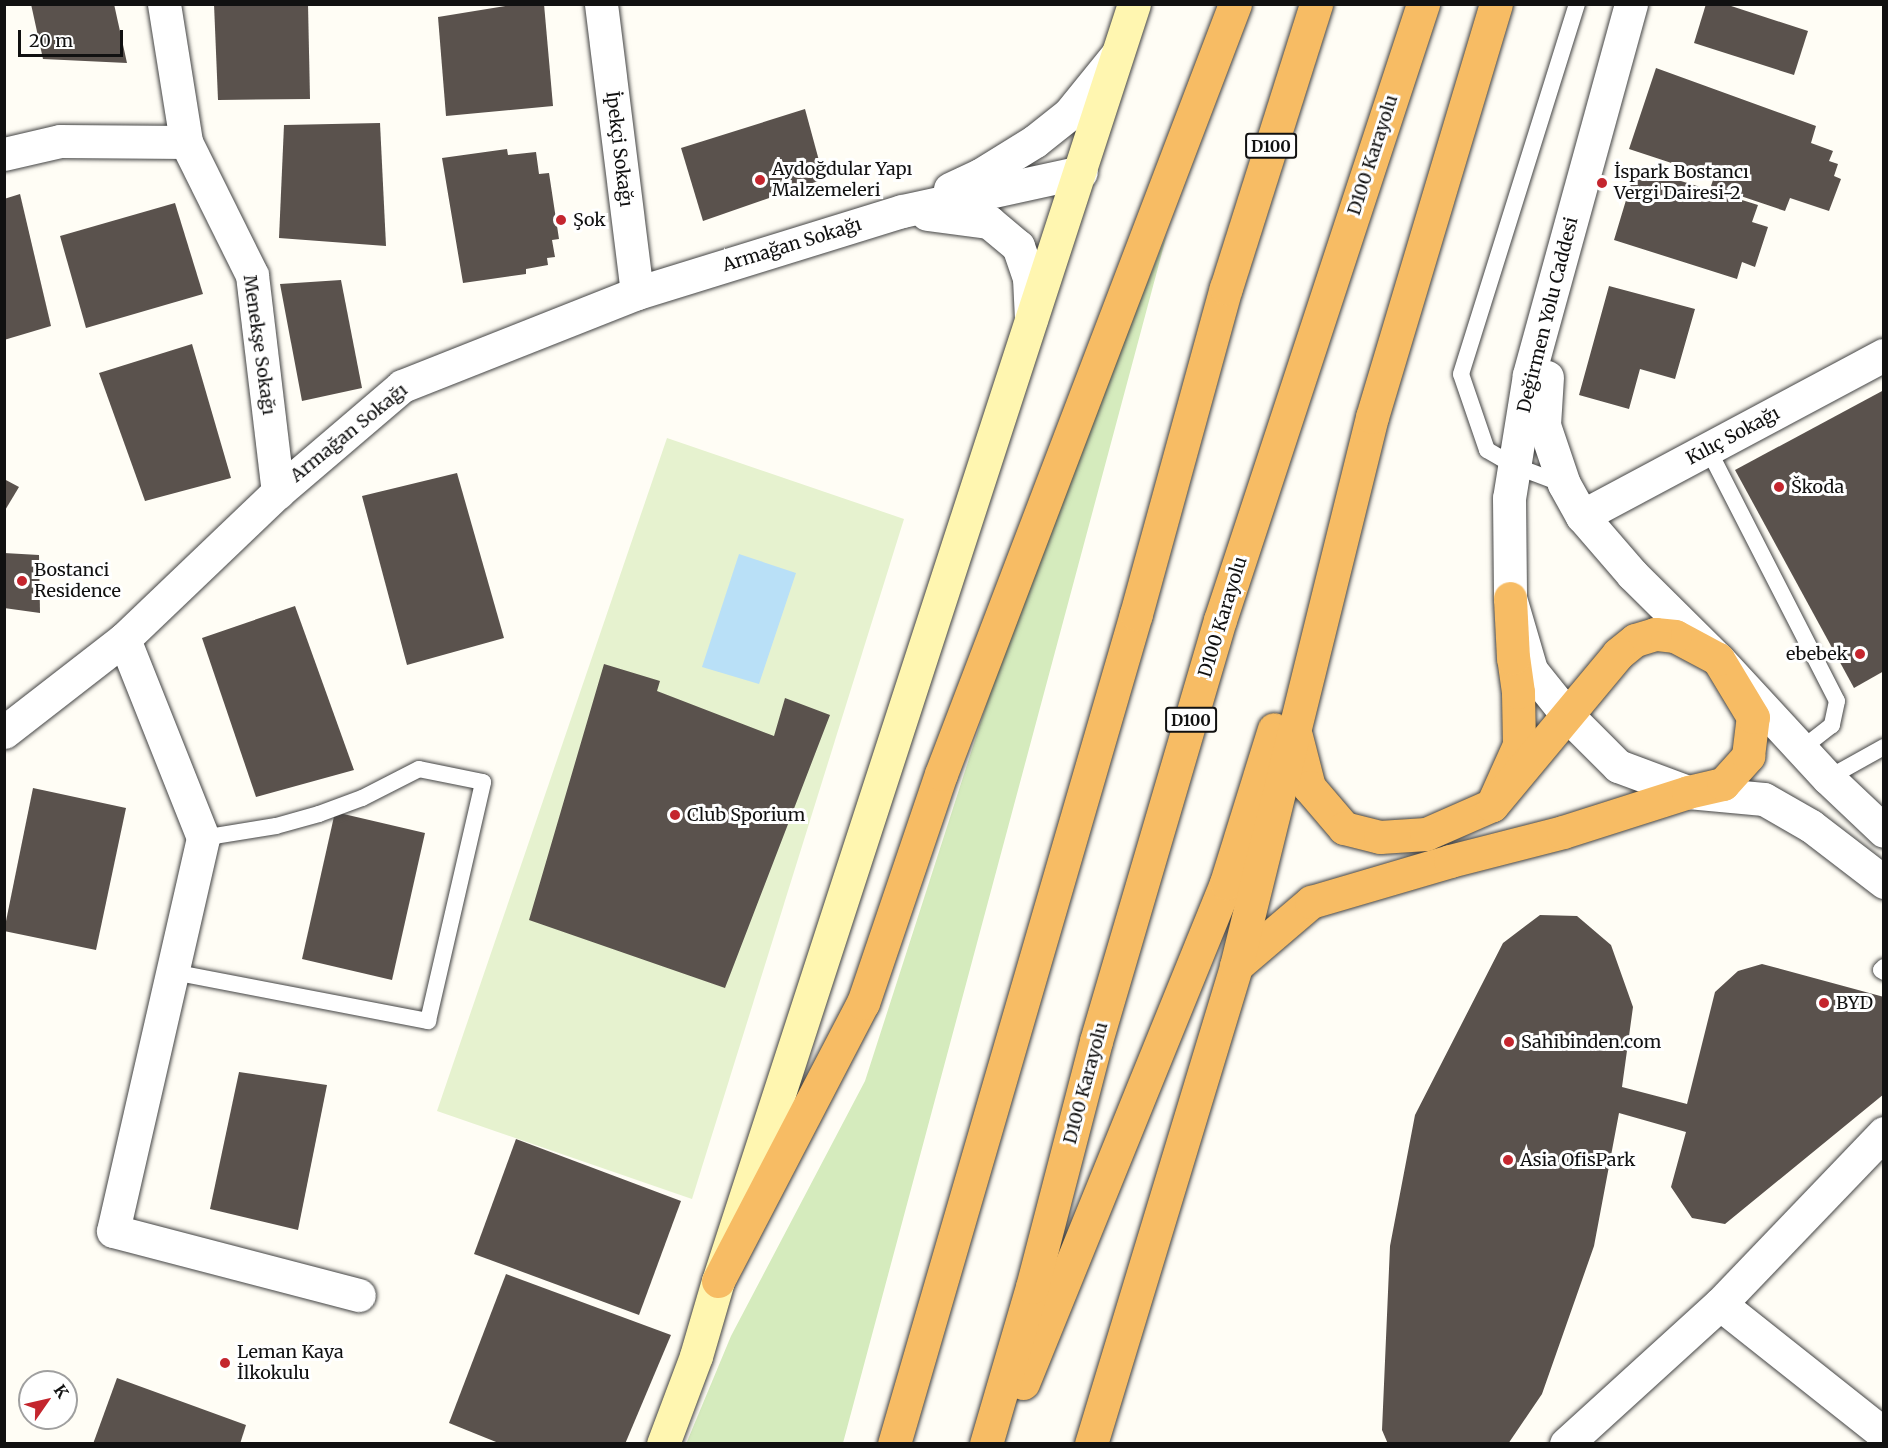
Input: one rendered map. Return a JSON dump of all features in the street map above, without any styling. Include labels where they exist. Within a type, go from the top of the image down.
[{"type":"highway","points":[[718,1281],[863,1003],[941,774],[1235,4]]},
{"type":"highway","points":[[1226,288],[1295,4]]},
{"type":"highway","name":"D100","points":[[894,1443],[1136,614],[1226,288],[1316,4]]},
{"type":"highway","name":"D100 Karayolu","points":[[986,1443],[1032,1287],[1096,1041],[1220,620],[1423,4]]},
{"type":"highway","points":[[998,1443],[1226,883],[1370,425],[1496,4]]},
{"type":"highway","points":[[1091,1443],[1236,966],[1370,425]]},
{"type":"highway","points":[[1492,805],[1519,745],[1518,692],[1513,658],[1510,598]]},
{"type":"highway","points":[[1236,966],[1311,902],[1450,861],[1563,832],[1688,792],[1723,784],[1748,756],[1752,717],[1718,659],[1675,636],[1655,634],[1635,640],[1618,654],[1492,805],[1426,834],[1380,837],[1344,828],[1309,787],[1295,730]]},
{"type":"main road","points":[[663,1443],[696,1356],[718,1281],[1134,4]]},
{"type":"street","name":"Menekşe Sokağı","points":[[164,4],[186,142],[252,275],[278,492]]},
{"type":"street","name":"İpekçi Sokağı","points":[[601,4],[637,293]]},
{"type":"street","name":"Değirmen Yolu Caddesi","points":[[1631,4],[1529,375],[1509,498],[1510,598],[1531,670],[1567,715],[1618,766],[1688,792],[1764,799],[1811,826],[1884,882]]},
{"type":"street","name":"Değirmen Yolu Caddesi","points":[[1651,4],[1547,375],[1544,425],[1564,484],[1582,516],[1632,574],[1718,659],[1828,778],[1884,831]]},
{"type":"street","points":[[902,211],[980,175],[1035,141],[1069,114],[1119,52]]},
{"type":"street","points":[[4,154],[60,141],[186,142]]},
{"type":"street","points":[[902,211],[1080,172]]},
{"type":"street","points":[[902,211],[989,222],[1018,246],[1029,278],[1031,319]]},
{"type":"street","name":"Armağan Sokağı","points":[[4,732],[124,639],[278,492],[402,386],[637,293],[902,211]]},
{"type":"street","name":"Kılıç Sokağı","points":[[1582,516],[1884,355]]},
{"type":"street","points":[[124,639],[203,838],[113,1231],[359,1294]]},
{"type":"street","points":[[1566,1443],[1720,1304],[1884,1133]]},
{"type":"street","points":[[1720,1304],[1884,1434]]},
{"type":"lane","points":[[1564,484],[1513,465],[1487,450],[1461,374],[1577,4]]},
{"type":"lane","points":[[1708,449],[1837,701],[1832,725],[1801,748]]},
{"type":"lane","points":[[1828,778],[1884,747]]},
{"type":"lane","points":[[172,972],[428,1021],[483,782],[419,769],[362,798],[319,814],[276,826],[203,838]]},
{"type":"lane","points":[[1884,967],[1881,970],[1884,972]]},
{"type":"green space","points":[[1167,234],[843,1443],[686,1444],[731,1336],[865,1081],[995,678],[1097,406]]},
{"type":"green space","name":"Club Sporium","points":[[667,438],[904,519],[692,1199],[437,1111]]},
{"type":"water","points":[[739,554],[796,573],[759,684],[702,667]]},
{"type":"building","points":[[31,4],[114,4],[127,63],[43,59]]},
{"type":"building","points":[[214,4],[308,4],[310,99],[218,100]]},
{"type":"building","points":[[518,4],[544,4],[553,106],[446,116],[438,17]]},
{"type":"building","points":[[1706,4],[1725,4],[1808,31],[1794,75],[1694,43]]},
{"type":"building","points":[[1656,68],[1816,126],[1811,143],[1833,151],[1829,161],[1838,164],[1834,176],[1841,179],[1829,211],[1790,198],[1785,211],[1711,186],[1714,177],[1629,149]]},
{"type":"building","points":[[805,109],[824,179],[703,221],[681,148]]},
{"type":"building","points":[[380,123],[386,246],[279,238],[284,125]]},
{"type":"building","points":[[507,149],[508,155],[536,152],[539,174],[549,173],[559,239],[552,240],[555,257],[547,258],[548,265],[526,269],[526,274],[463,283],[442,158]]},
{"type":"building","points":[[1636,167],[1758,205],[1752,222],[1768,227],[1755,267],[1742,262],[1737,279],[1614,240]]},
{"type":"building","points":[[20,194],[51,326],[4,340],[4,199]]},
{"type":"building","points":[[175,203],[203,294],[86,328],[60,236]]},
{"type":"building","points":[[341,280],[362,388],[302,401],[280,284]]},
{"type":"building","points":[[1609,286],[1695,309],[1675,379],[1640,369],[1629,409],[1579,395]]},
{"type":"building","points":[[192,344],[231,478],[145,501],[99,373]]},
{"type":"building","points":[[1884,390],[1884,671],[1854,688],[1735,470]]},
{"type":"building","points":[[457,473],[504,638],[407,665],[362,496]]},
{"type":"building","points":[[4,479],[19,487],[4,512]]},
{"type":"building","name":"Bostanci Residence","points":[[4,553],[39,555],[40,613],[4,608]]},
{"type":"building","points":[[295,606],[354,770],[256,797],[202,638]]},
{"type":"building","points":[[604,664],[660,681],[657,691],[774,736],[785,698],[830,715],[725,988],[529,920]]},
{"type":"building","points":[[33,788],[126,808],[96,950],[4,931]]},
{"type":"building","points":[[335,812],[425,833],[392,980],[302,959]]},
{"type":"building","name":"Asia OfisPark","points":[[1540,915],[1577,916],[1611,945],[1633,1007],[1622,1087],[1687,1104],[1715,992],[1738,971],[1762,964],[1884,997],[1884,1094],[1725,1224],[1692,1218],[1671,1187],[1686,1132],[1619,1113],[1594,1246],[1542,1394],[1508,1444],[1388,1444],[1382,1430],[1390,1246],[1415,1115],[1503,943]]},
{"type":"building","points":[[239,1072],[327,1085],[298,1230],[210,1209]]},
{"type":"building","points":[[516,1139],[681,1201],[639,1315],[474,1254]]},
{"type":"building","points":[[506,1274],[671,1335],[625,1444],[501,1444],[449,1423]]},
{"type":"building","points":[[117,1378],[246,1425],[240,1444],[93,1444]]},
{"type":"place","name":"Aydoğdular Yapı Malzemeleri","points":[[760,180]]},
{"type":"place","name":"İspark Bostancı Vergi Dairesi-2","points":[[1602,183]]},
{"type":"place","name":"Şok","points":[[561,220]]},
{"type":"place","name":"Škoda","points":[[1779,487]]},
{"type":"place","name":"Bostanci Residence","points":[[22,581]]},
{"type":"place","name":"ebebek","points":[[1860,654]]},
{"type":"place","name":"Club Sporium","points":[[675,815]]},
{"type":"place","name":"BYD","points":[[1824,1003]]},
{"type":"place","name":"Sahibinden.com","points":[[1509,1042]]},
{"type":"place","name":"Asia OfisPark","points":[[1508,1160]]},
{"type":"place","name":"Leman Kaya İlkokulu","points":[[225,1363]]}]
